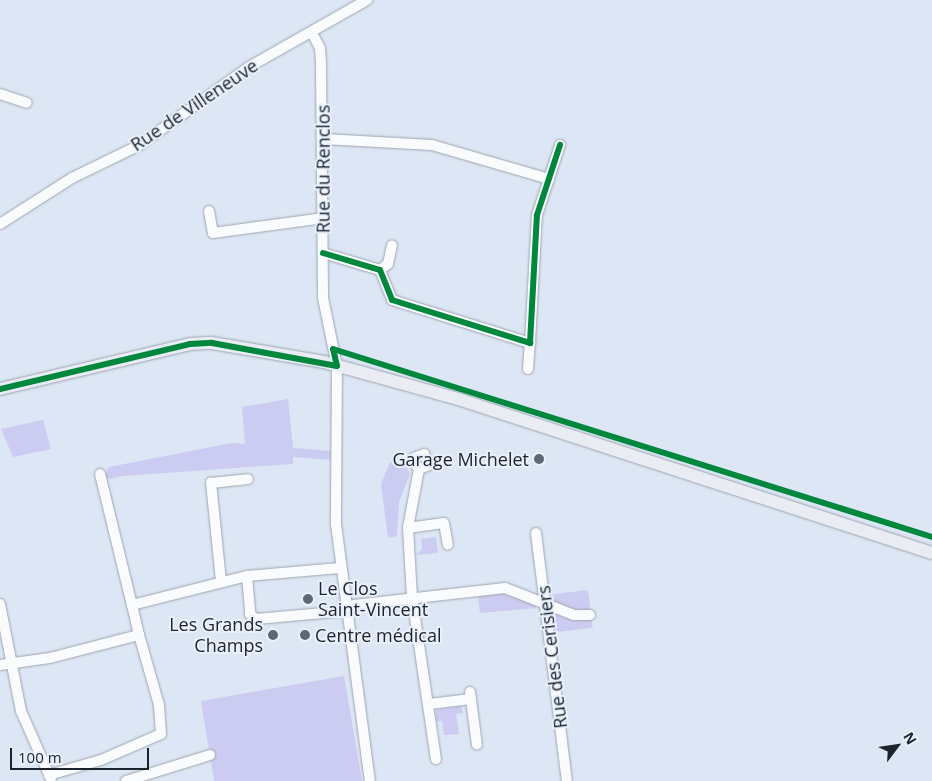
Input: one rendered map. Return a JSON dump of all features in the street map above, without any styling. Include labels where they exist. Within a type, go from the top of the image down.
[{"type":"main road","points":[[0,389],[190,344],[212,343],[337,366],[458,399],[932,552]]},
{"type":"street","name":"Rue de Villeneuve","points":[[0,224],[72,178],[138,146],[250,67],[367,0]]},
{"type":"street","name":"Rue du Renclos","points":[[312,32],[320,48],[324,139],[324,298],[337,366],[336,524],[345,608],[370,781]]},
{"type":"street","points":[[0,94],[27,104]]},
{"type":"street","points":[[324,139],[432,145],[548,179]]},
{"type":"street","points":[[528,369],[537,215],[560,145]]},
{"type":"street","points":[[209,211],[213,233],[324,218]]},
{"type":"street","points":[[380,270],[388,264],[392,246]]},
{"type":"street","points":[[323,253],[380,270]]},
{"type":"street","points":[[380,270],[392,300],[530,343]]},
{"type":"street","points":[[419,469],[408,528],[412,597],[436,758]]},
{"type":"street","points":[[0,604],[5,665],[21,711],[50,778],[102,760],[161,734],[158,705],[100,474]]},
{"type":"street","points":[[221,581],[211,483],[248,479]]},
{"type":"street","points":[[408,528],[444,523],[448,545]]},
{"type":"street","name":"Rue des Cerisiers","points":[[536,533],[544,585],[542,604],[567,781]]},
{"type":"street","points":[[132,605],[221,581],[247,576],[340,568]]},
{"type":"street","points":[[247,576],[250,614],[256,619],[345,608],[412,597],[428,598],[505,588],[576,616],[590,615]]},
{"type":"street","points":[[5,665],[50,658],[139,635]]},
{"type":"street","points":[[429,704],[470,695],[477,745]]},
{"type":"street","points":[[126,781],[210,755]]},
{"type":"shaded area","points":[[288,399],[293,448],[331,451],[330,460],[293,457],[293,464],[122,476],[110,479],[104,477],[109,467],[232,443],[245,444],[242,407]]},
{"type":"shaded area","points":[[43,420],[51,449],[13,457],[1,429]]},
{"type":"shaded area","points":[[390,462],[406,467],[410,474],[399,502],[397,536],[388,538],[381,484]]},
{"type":"shaded area","points":[[436,537],[438,553],[416,555],[422,549],[421,539]]},
{"type":"shaded area","points":[[588,590],[593,628],[553,633],[548,595]]},
{"type":"shaded area","points":[[502,593],[535,604],[536,608],[480,613],[478,596]]},
{"type":"shaded area","points":[[344,676],[362,781],[214,781],[201,701]]},
{"type":"shaded area","points":[[461,706],[463,713],[456,714],[459,734],[444,735],[442,721],[436,722],[436,710]]},
{"type":"cycle path","points":[[323,253],[380,270],[392,300],[530,343],[537,215],[560,145]]},
{"type":"cycle path","points":[[0,389],[190,344],[212,343],[337,366],[333,349]]},
{"type":"cycle path","points":[[333,349],[932,537]]},
{"type":"place","name":"Garage Michelet","points":[[539,459]]},
{"type":"place","name":"Le Clos Saint-Vincent","points":[[308,599]]},
{"type":"place","name":"Les Grands Champs","points":[[273,635]]},
{"type":"place","name":"Centre médical","points":[[305,635]]}]
